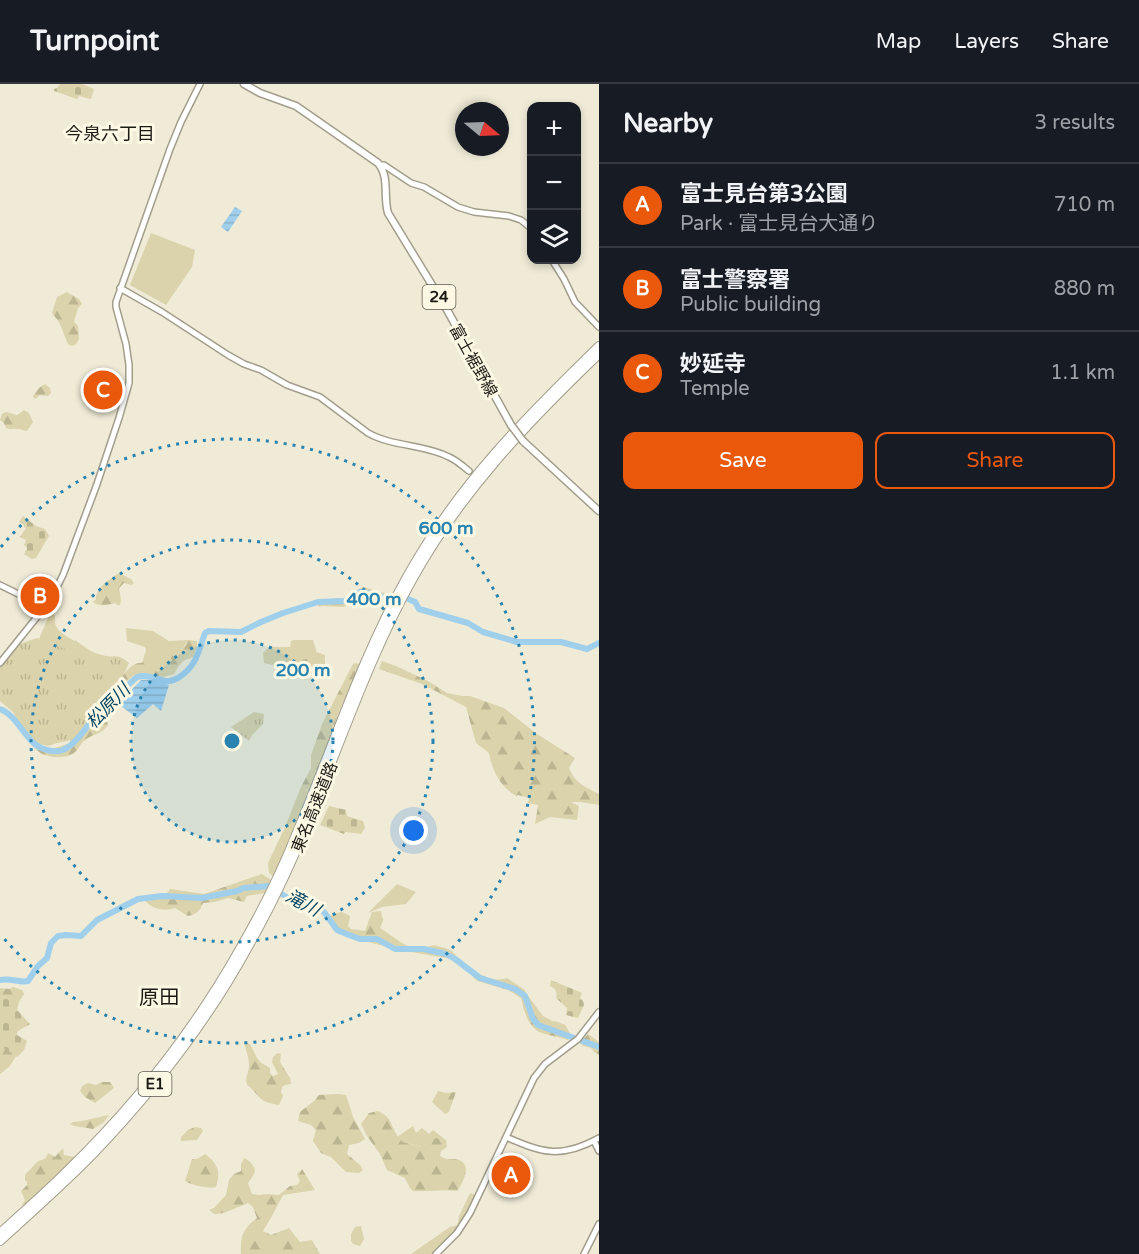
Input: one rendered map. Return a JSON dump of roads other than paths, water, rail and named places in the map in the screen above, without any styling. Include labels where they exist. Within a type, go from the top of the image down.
[{"type":"highway","name":"東名高速道路","points":[[0,1241],[94,1154],[163,1074],[200,1023],[236,968],[280,879],[380,628],[423,549],[457,499],[496,450],[539,404],[599,346]]},
{"type":"highway","name":"東名高速道路","points":[[280,879],[293,859],[371,664],[413,578],[445,526],[478,482],[523,430],[599,354]]},
{"type":"highway","name":"東名高速道路","points":[[0,1233],[82,1156],[153,1077],[221,981],[272,896]]},
{"type":"main road","points":[[244,84],[260,93],[297,106],[380,165]]},
{"type":"main road","name":"富士裾野線","points":[[380,165],[385,175],[388,213],[446,308],[511,425],[523,441],[599,511]]},
{"type":"street","points":[[0,663],[45,607],[63,575],[79,534],[129,383],[128,353],[116,302],[170,149],[200,84]]},
{"type":"street","points":[[380,165],[384,165],[411,183],[424,187],[458,207],[474,212],[509,216],[527,225]]},
{"type":"street","points":[[555,264],[575,302],[599,327]]},
{"type":"street","points":[[120,288],[162,312],[228,356],[253,366],[287,385],[321,397],[375,437],[430,450],[446,456],[469,471]]},
{"type":"street","points":[[0,585],[45,607]]},
{"type":"street","points":[[438,1253],[457,1233],[470,1213],[534,1078],[545,1064],[582,1034],[599,1012]]},
{"type":"street","points":[[506,1137],[546,1152],[568,1151],[596,1140],[599,1151]]},
{"type":"street","points":[[584,1254],[599,1224]]},
{"type":"water","points":[[235,207],[242,211],[228,232],[221,227]]},
{"type":"water","points":[[141,680],[153,680],[169,685],[161,711],[153,704],[137,718],[118,704]]},
{"type":"waterway","name":"松原川","points":[[0,709],[10,715],[36,745],[49,750],[63,750],[78,739],[98,712],[137,677],[148,676],[165,681],[178,678],[193,663],[205,633],[209,631],[241,632],[283,613],[318,602],[344,601],[360,592],[383,597]]},
{"type":"waterway","name":"松原川","points":[[406,598],[415,602],[419,609],[468,623],[483,632],[517,642],[561,642],[587,649],[599,643]]},
{"type":"waterway","name":"滝川","points":[[0,980],[28,981],[38,966],[47,958],[51,943],[58,936],[81,936],[97,920],[138,899],[162,896],[202,898],[244,888],[268,886],[290,899],[324,912],[337,930],[349,935],[360,939],[377,939],[395,949],[424,949],[446,954],[480,978],[515,989],[525,996],[533,1019],[538,1025],[599,1047]]},
{"type":"place","name":"妙延寺","points":[[103,390]]},
{"type":"place","name":"富士警察署","points":[[40,596]]},
{"type":"place","name":"富士見台第3公園","points":[[511,1175]]},
{"type":"district","name":"今泉六丁目","points":[[110,134]]},
{"type":"district","name":"原田","points":[[159,997]]}]
